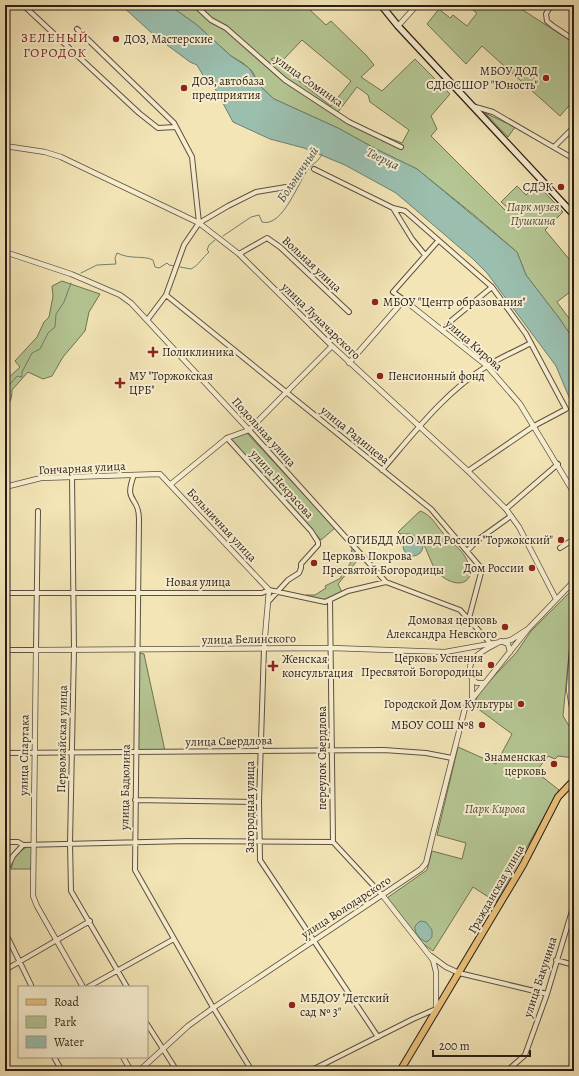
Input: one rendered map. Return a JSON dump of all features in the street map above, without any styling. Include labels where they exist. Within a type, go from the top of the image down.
[{"type":"main road","points":[[381,5],[398,26],[471,106],[574,215]]},
{"type":"main road","name":"Гражданская улица","points":[[400,1071],[523,865],[558,797],[574,780]]},
{"type":"street","points":[[23,5],[139,113],[158,128],[175,127]]},
{"type":"street","name":"улица Соминка","points":[[195,5],[211,20],[226,28],[285,80],[349,122],[401,147]]},
{"type":"street","points":[[398,26],[417,5]]},
{"type":"street","points":[[551,5],[546,14],[547,20],[574,40]]},
{"type":"street","points":[[77,29],[174,124],[192,157],[199,223]]},
{"type":"street","points":[[471,106],[493,112],[574,159]]},
{"type":"street","points":[[554,147],[574,128]]},
{"type":"street","name":"улица Луначарского","points":[[5,146],[58,156],[199,223],[239,254],[332,346],[420,426],[506,509],[519,527],[556,599]]},
{"type":"street","points":[[314,168],[393,208],[405,211],[492,287],[526,334],[566,409],[534,426],[468,471]]},
{"type":"street","points":[[148,319],[166,295],[184,245],[199,223],[256,192],[286,187]]},
{"type":"street","points":[[393,208],[412,239],[425,255]]},
{"type":"street","name":"Вольная улица","points":[[239,254],[267,238],[280,247],[349,312]]},
{"type":"street","points":[[349,362],[404,300],[393,292],[438,241]]},
{"type":"street","name":"Подольная улица","points":[[5,252],[71,274],[120,295],[134,305],[386,582],[448,604],[460,610],[469,618],[492,645]]},
{"type":"street","points":[[442,331],[452,320],[492,287]]},
{"type":"street","name":"улица Радищева","points":[[166,295],[431,509],[482,570],[469,618]]},
{"type":"street","name":"улица Кирова","points":[[404,300],[486,366],[520,404],[558,464],[574,493]]},
{"type":"street","points":[[382,470],[420,426],[448,397],[486,366],[531,343]]},
{"type":"street","points":[[170,484],[227,438],[249,430],[332,346]]},
{"type":"street","name":"улица Некрасова","points":[[227,438],[311,531],[317,540],[318,545],[301,564],[299,573],[288,580],[277,593]]},
{"type":"street","points":[[506,509],[558,464]]},
{"type":"street","name":"Больничная улица","points":[[160,474],[269,590]]},
{"type":"street","name":"Гончарная улица","points":[[5,486],[41,478],[160,474]]},
{"type":"street","name":"улица Бадюлина","points":[[134,475],[129,488],[129,495],[139,508],[134,842],[135,870],[213,1008],[252,1071]]},
{"type":"street","name":"Первомайская улица","points":[[72,476],[74,593],[70,843],[72,890],[126,986]]},
{"type":"street","name":"улица Спартака","points":[[38,511],[32,844],[33,898],[56,942],[82,986]]},
{"type":"street","points":[[467,551],[479,539],[511,516]]},
{"type":"street","points":[[560,548],[574,539]]},
{"type":"street","points":[[528,629],[574,581]]},
{"type":"street","points":[[330,601],[348,591],[386,582]]},
{"type":"street","name":"Новая улица","points":[[5,593],[262,593],[269,590],[277,593],[325,602],[330,601]]},
{"type":"street","name":"Загородная улица","points":[[269,590],[264,648],[260,751],[259,842],[262,866],[378,1037]]},
{"type":"street","points":[[267,602],[277,593]]},
{"type":"street","name":"переулок Свердлова","points":[[330,601],[332,648],[333,842]]},
{"type":"street","points":[[574,625],[573,656],[569,687],[570,703],[574,718]]},
{"type":"street","name":"улица Белинского","points":[[5,650],[332,648],[433,653],[492,645],[514,638],[528,629]]},
{"type":"street","name":"улица Володарского","points":[[139,1071],[188,1026],[213,1008],[420,870],[425,864],[465,708],[528,629]]},
{"type":"street","points":[[501,641],[509,645],[510,652]]},
{"type":"street","name":"улица Володарского","points":[[472,698],[472,677],[470,670],[473,660],[492,645]]},
{"type":"street","points":[[472,677],[478,684],[486,681]]},
{"type":"street","points":[[569,687],[574,696]]},
{"type":"street","name":"улица Свердлова","points":[[5,753],[332,750],[426,752],[452,758]]},
{"type":"street","points":[[135,800],[259,802]]},
{"type":"street","points":[[5,842],[32,844],[134,842],[333,842],[383,896],[430,956],[446,967],[459,973],[547,994]]},
{"type":"street","points":[[5,872],[13,856],[23,844]]},
{"type":"street","name":"улица Бакунина","points":[[507,1071],[525,1055],[547,994],[556,960],[573,913],[574,904]]},
{"type":"street","points":[[5,970],[90,922]]},
{"type":"street","points":[[5,932],[21,962],[31,986]]},
{"type":"street","points":[[90,986],[174,939]]},
{"type":"street","points":[[310,1071],[436,1009],[436,972],[430,956]]},
{"type":"street","points":[[556,960],[574,965]]},
{"type":"street","points":[[436,972],[440,967],[446,967]]},
{"type":"street","points":[[437,996],[444,997]]},
{"type":"street","points":[[148,1026],[177,1071]]},
{"type":"street","points":[[55,1058],[62,1071]]},
{"type":"street","points":[[124,1058],[131,1071]]},
{"type":"green space","name":"Парк музея Пушкина","points":[[169,5],[315,5],[310,10],[326,25],[331,21],[366,55],[374,65],[361,77],[382,91],[415,59],[450,94],[431,116],[437,129],[431,136],[506,211],[508,208],[501,202],[517,186],[526,195],[538,185],[563,212],[545,230],[574,265],[574,296],[570,292],[557,302],[574,325],[574,340],[526,275],[517,252],[474,215],[417,169],[338,128],[274,99],[261,87],[252,71],[243,63],[231,56],[197,25]],"holes":[[[302,40],[351,81],[331,106],[271,59],[277,57],[282,61]],[[357,87],[368,95],[370,102],[409,130],[402,143],[349,122],[338,112]]]},
{"type":"green space","name":"МБОУ ДОД СДЮСШОР \"Юность\"","points":[[471,5],[481,5],[485,8],[487,5],[515,5],[574,43],[572,54],[574,56],[574,100],[560,116],[482,46],[466,64],[427,24],[439,9],[450,18],[453,15],[467,26],[477,13],[469,7]]},
{"type":"green space","points":[[485,113],[515,127],[508,137]]},
{"type":"green space","points":[[62,281],[100,294],[89,312],[85,331],[63,357],[52,376],[43,379],[28,372],[12,390],[11,400],[5,406],[5,381],[20,367],[15,361],[37,337],[44,322],[49,317],[53,296],[52,286]]},
{"type":"green space","points":[[245,431],[335,528],[321,540],[230,438]]},
{"type":"green space","points":[[421,511],[431,518],[443,533],[464,554],[471,573],[468,579],[464,582],[453,582],[443,577],[435,569],[420,538],[410,534],[400,534],[398,532]]},
{"type":"green space","points":[[352,548],[361,556],[338,584],[342,592],[324,600],[306,598],[306,595],[315,595],[326,588],[325,586],[341,578],[350,564]]},
{"type":"green space","name":"Парк Кирова","points":[[573,589],[574,601],[563,716],[574,734],[574,758],[558,756],[555,759],[548,756],[538,769],[541,773],[540,775],[559,790],[496,902],[473,887],[433,951],[421,942],[387,898],[427,870],[432,851],[462,859],[466,843],[437,835],[458,747],[496,764],[512,734],[477,708],[480,704],[476,700],[479,692],[516,653],[531,631]]},
{"type":"green space","points":[[139,653],[144,654],[165,751],[138,751]]},
{"type":"green space","points":[[28,846],[32,847],[31,869],[11,869],[15,855]]},
{"type":"water","name":"Тверца","points":[[121,5],[169,5],[197,25],[231,56],[249,68],[261,87],[274,99],[338,128],[417,169],[517,252],[526,275],[574,340],[574,409],[556,366],[487,273],[473,259],[396,193],[345,165],[304,148],[270,139],[233,122],[211,81],[204,77],[197,65],[190,62],[155,36]]},
{"type":"water","points":[[413,536],[420,539],[423,546],[420,553],[413,556],[406,553],[403,546],[406,539]]},
{"type":"water","points":[[420,921],[426,922],[432,930],[432,937],[427,942],[420,938],[415,931],[415,926]]},
{"type":"waterway","name":"Больничный","points":[[223,236],[251,217],[259,215],[262,222],[270,222],[277,218],[290,202],[309,168],[322,154]]},
{"type":"waterway","name":"Больничный","points":[[180,267],[191,269],[194,267],[209,252],[207,250],[209,245],[215,240]]},
{"type":"waterway","name":"Больничный","points":[[81,273],[97,265],[116,264],[115,258],[117,253],[153,260],[155,267],[159,268],[167,263],[175,266]]},
{"type":"waterway","name":"Больничный","points":[[5,390],[17,376],[22,377],[22,372],[32,353],[40,349],[48,333],[55,327],[56,314],[64,302],[71,283]]},
{"type":"waterway","points":[[571,1071],[574,1065]]},
{"type":"place","name":"ДОЗ, Мастерские","points":[[116,39]]},
{"type":"place","name":"МБОУ ДОД СДЮСШОР \"Юность\"","points":[[546,78]]},
{"type":"place","name":"ДОЗ, автобаза предприятия","points":[[184,88]]},
{"type":"place","name":"СДЭК","points":[[561,187]]},
{"type":"place","name":"МБОУ \"Центр образования\"","points":[[375,302]]},
{"type":"place","name":"Поликлиника","points":[[153,352]]},
{"type":"place","name":"Пенсионный фонд","points":[[380,376]]},
{"type":"place","name":"МУ \"Торжокская ЦРБ\"","points":[[120,383]]},
{"type":"place","name":"ОГИБДД МО МВД России \"Торжокский\"","points":[[561,540]]},
{"type":"place","name":"Церковь Покрова Пресвятой Богородицы","points":[[314,563]]},
{"type":"place","name":"Дом России","points":[[532,568]]},
{"type":"place","name":"Домовая церковь Александра Невского","points":[[505,627]]},
{"type":"place","name":"Церковь Успения Пресвятой Богородицы","points":[[491,665]]},
{"type":"place","name":"Женская консультация","points":[[273,666]]},
{"type":"place","name":"Городской Дом Культуры","points":[[521,704]]},
{"type":"place","name":"МБОУ СОШ №8","points":[[482,725]]},
{"type":"place","name":"Знаменская церковь","points":[[554,764]]},
{"type":"place","name":"МБДОУ \"Детский сад № 3\"","points":[[292,1005]]},
{"type":"district","name":"ЗЕЛЕНЫЙ ГОРОДОК","points":[[55,44]]}]
